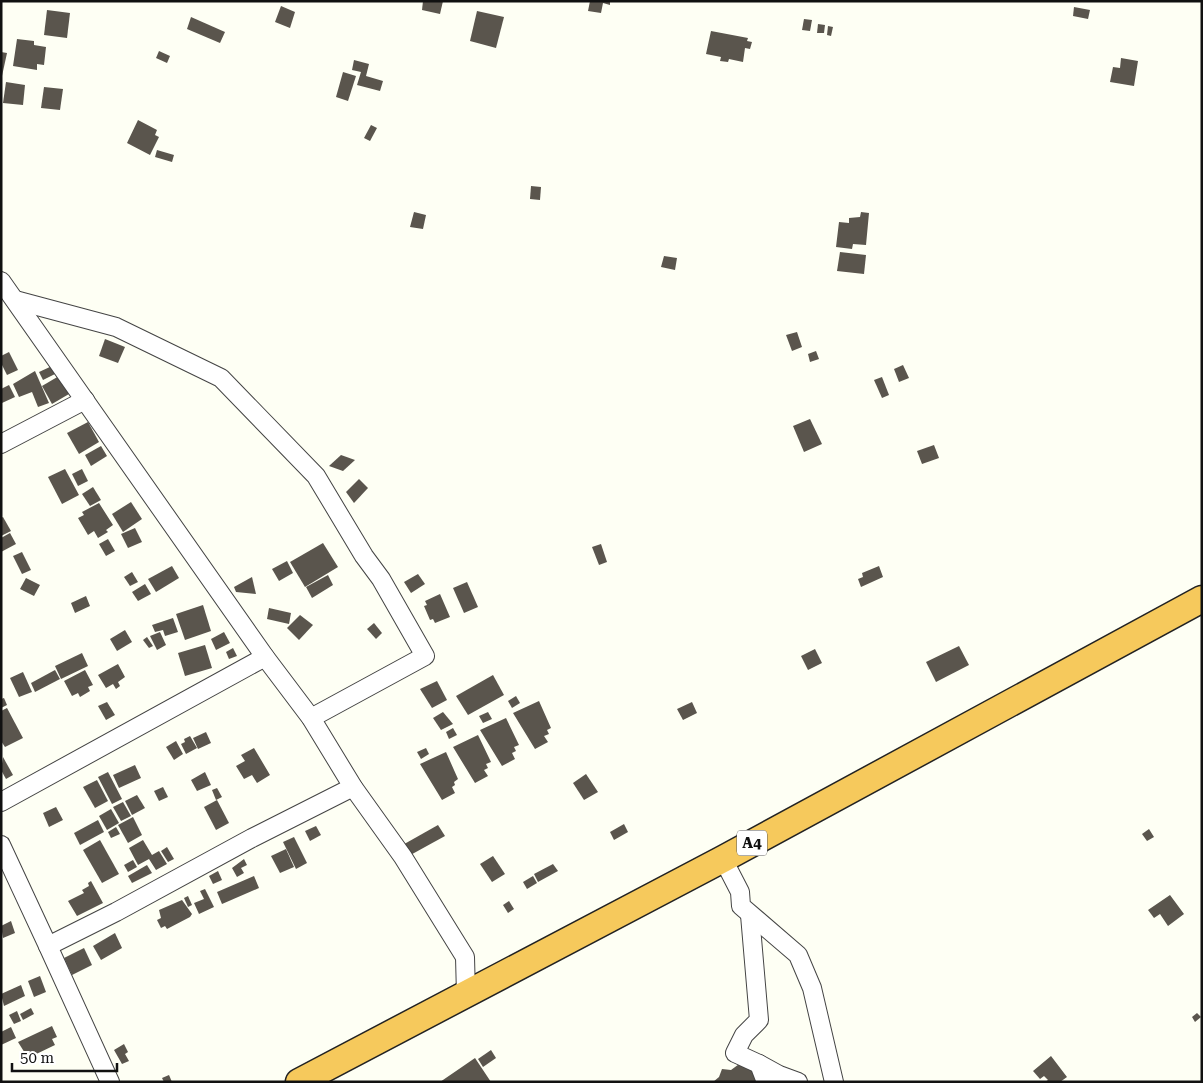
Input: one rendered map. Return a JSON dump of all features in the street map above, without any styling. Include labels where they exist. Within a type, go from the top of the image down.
[{"type":"highway","name":"A4","points":[[299,1082],[723,859],[1202,599]]},
{"type":"street","points":[[1,281],[265,657],[311,718],[353,787],[403,857],[465,957],[466,995]]},
{"type":"street","points":[[15,300],[116,327],[221,378],[316,476],[364,556],[381,579],[425,656],[311,718]]},
{"type":"street","points":[[1,444],[85,400]]},
{"type":"street","points":[[1,802],[265,657]]},
{"type":"street","points":[[48,946],[353,787]]},
{"type":"street","points":[[1,845],[110,1082]]},
{"type":"street","points":[[723,859],[740,892],[741,906],[750,916],[798,955],[812,988],[834,1082]]},
{"type":"street","points":[[750,916],[759,1020],[744,1035],[735,1052],[779,1075],[798,1082]]},
{"type":"street","points":[[759,1064],[766,1082]]},
{"type":"building","points":[[423,1],[443,1],[440,14],[422,10]]},
{"type":"building","points":[[590,1],[610,1],[610,5],[603,3],[601,13],[588,11]]},
{"type":"building","points":[[281,6],[295,12],[290,28],[275,22]]},
{"type":"building","points":[[1074,7],[1090,10],[1088,19],[1073,16]]},
{"type":"building","points":[[47,10],[70,13],[67,38],[44,35]]},
{"type":"building","points":[[477,11],[504,17],[496,48],[470,41]]},
{"type":"building","points":[[191,17],[225,32],[220,43],[187,29]]},
{"type":"building","points":[[804,19],[812,20],[810,31],[802,30]]},
{"type":"building","points":[[818,24],[825,25],[824,33],[817,33]]},
{"type":"building","points":[[828,26],[833,27],[831,36],[827,35]]},
{"type":"building","points":[[711,31],[748,38],[747,41],[752,42],[750,49],[745,48],[743,62],[729,59],[728,62],[720,61],[721,57],[706,54]]},
{"type":"building","points":[[17,39],[34,41],[34,45],[46,47],[44,65],[37,64],[37,70],[13,66]]},
{"type":"building","points":[[159,51],[170,56],[167,63],[156,58]]},
{"type":"building","points":[[1,52],[7,53],[2,76],[1,75]]},
{"type":"building","points":[[1121,58],[1138,61],[1134,86],[1110,82],[1113,67],[1120,68]]},
{"type":"building","points":[[354,60],[369,64],[366,76],[383,81],[380,91],[357,85],[361,72],[352,70]]},
{"type":"building","points":[[343,72],[356,76],[348,101],[336,97]]},
{"type":"building","points":[[6,82],[25,85],[23,105],[3,103]]},
{"type":"building","points":[[44,87],[63,89],[60,110],[41,108]]},
{"type":"building","points":[[138,120],[157,130],[155,135],[159,137],[150,155],[127,143]]},
{"type":"building","points":[[371,125],[377,128],[370,141],[364,138]]},
{"type":"building","points":[[157,150],[174,155],[172,162],[155,157]]},
{"type":"building","points":[[531,186],[541,187],[540,200],[530,199]]},
{"type":"building","points":[[414,212],[426,215],[423,229],[410,227]]},
{"type":"building","points":[[861,212],[869,213],[866,245],[853,244],[852,249],[836,247],[839,222],[849,223],[849,218],[860,217]]},
{"type":"building","points":[[840,252],[866,255],[864,274],[837,271]]},
{"type":"building","points":[[664,256],[677,258],[675,270],[661,267]]},
{"type":"building","points":[[797,332],[802,347],[792,351],[786,335]]},
{"type":"building","points":[[105,339],[125,347],[118,363],[99,356]]},
{"type":"building","points":[[816,351],[819,359],[810,362],[808,354]]},
{"type":"building","points":[[9,352],[18,370],[7,375],[1,363],[1,356]]},
{"type":"building","points":[[903,365],[909,378],[899,382],[894,369]]},
{"type":"building","points":[[52,366],[55,374],[43,380],[39,372]]},
{"type":"building","points":[[35,371],[49,403],[38,407],[32,392],[19,397],[13,384]]},
{"type":"building","points":[[59,376],[69,394],[52,404],[42,386]]},
{"type":"building","points":[[882,377],[889,395],[882,398],[874,380]]},
{"type":"building","points":[[9,385],[15,397],[2,403],[1,389]]},
{"type":"building","points":[[810,419],[822,444],[804,452],[793,426]]},
{"type":"building","points":[[88,422],[99,442],[79,454],[67,433]]},
{"type":"building","points":[[934,445],[939,458],[922,464],[917,451]]},
{"type":"building","points":[[101,446],[107,456],[91,466],[85,455]]},
{"type":"building","points":[[341,455],[355,460],[343,471],[329,466]]},
{"type":"building","points":[[65,469],[79,495],[62,504],[48,477]]},
{"type":"building","points":[[82,469],[88,481],[78,486],[72,474]]},
{"type":"building","points":[[359,479],[368,488],[354,503],[346,492]]},
{"type":"building","points":[[93,487],[101,500],[90,506],[82,494]]},
{"type":"building","points":[[131,502],[142,519],[123,532],[112,514]]},
{"type":"building","points":[[99,503],[113,525],[106,530],[108,532],[98,538],[94,531],[88,535],[78,518],[84,515],[82,512]]},
{"type":"building","points":[[3,517],[11,531],[1,536],[1,518]]},
{"type":"building","points":[[135,528],[142,542],[128,548],[121,534]]},
{"type":"building","points":[[10,533],[16,544],[1,552],[1,538]]},
{"type":"building","points":[[108,539],[115,551],[106,556],[99,544]]},
{"type":"building","points":[[323,543],[338,567],[305,587],[290,562]]},
{"type":"building","points":[[601,544],[607,562],[599,565],[592,547]]},
{"type":"building","points":[[22,552],[31,570],[22,574],[13,556]]},
{"type":"building","points":[[287,561],[293,573],[279,581],[272,569]]},
{"type":"building","points":[[172,566],[179,578],[156,592],[148,579]]},
{"type":"building","points":[[879,566],[883,577],[861,587],[858,579],[863,577],[862,573]]},
{"type":"building","points":[[132,572],[138,582],[130,586],[124,577]]},
{"type":"building","points":[[418,574],[425,584],[411,593],[404,582]]},
{"type":"building","points":[[328,575],[333,585],[312,598],[306,587]]},
{"type":"building","points":[[252,577],[256,594],[236,592],[234,587]]},
{"type":"building","points":[[26,578],[40,585],[34,596],[20,589]]},
{"type":"building","points":[[467,582],[478,607],[464,613],[453,588]]},
{"type":"building","points":[[145,584],[151,594],[138,601],[132,592]]},
{"type":"building","points":[[440,594],[450,617],[435,623],[433,619],[430,620],[424,606],[427,605],[425,601]]},
{"type":"building","points":[[86,596],[90,606],[75,613],[71,603]]},
{"type":"building","points":[[203,605],[211,631],[185,640],[176,614]]},
{"type":"building","points":[[269,608],[291,613],[289,624],[267,619]]},
{"type":"building","points":[[300,615],[313,625],[299,640],[287,628]]},
{"type":"building","points":[[173,618],[178,632],[165,636],[163,630],[155,632],[152,625]]},
{"type":"building","points":[[374,623],[382,633],[376,639],[367,629]]},
{"type":"building","points":[[125,630],[132,642],[117,651],[110,639]]},
{"type":"building","points":[[160,632],[166,645],[157,650],[150,636]]},
{"type":"building","points":[[224,632],[230,643],[216,650],[211,639]]},
{"type":"building","points":[[147,637],[153,646],[149,648],[143,640]]},
{"type":"building","points":[[205,645],[212,668],[185,676],[178,653]]},
{"type":"building","points":[[959,646],[969,665],[936,682],[926,662]]},
{"type":"building","points":[[233,648],[237,656],[229,659],[226,652]]},
{"type":"building","points":[[815,649],[822,663],[808,670],[801,656]]},
{"type":"building","points":[[82,653],[88,666],[61,679],[55,666]]},
{"type":"building","points":[[118,664],[125,677],[118,682],[120,686],[116,689],[113,684],[106,688],[98,675]]},
{"type":"building","points":[[55,670],[60,679],[35,692],[31,683]]},
{"type":"building","points":[[85,670],[93,685],[88,687],[90,691],[80,697],[78,693],[72,696],[64,681]]},
{"type":"building","points":[[23,672],[32,692],[19,697],[10,678]]},
{"type":"building","points":[[493,675],[504,695],[468,715],[456,696]]},
{"type":"building","points":[[437,681],[447,700],[432,708],[420,689]]},
{"type":"building","points":[[516,696],[520,703],[512,708],[508,701]]},
{"type":"building","points":[[4,698],[7,705],[1,708],[1,699]]},
{"type":"building","points":[[539,701],[551,728],[547,730],[549,734],[544,736],[548,742],[535,749],[513,713]]},
{"type":"building","points":[[107,702],[115,715],[106,720],[98,706]]},
{"type":"building","points":[[692,702],[697,713],[683,720],[677,709]]},
{"type":"building","points":[[7,708],[23,738],[5,747],[1,741],[1,711]]},
{"type":"building","points":[[443,712],[453,724],[441,730],[433,718]]},
{"type":"building","points":[[488,712],[492,719],[483,723],[479,716]]},
{"type":"building","points":[[506,718],[519,745],[514,747],[516,751],[512,753],[515,759],[502,766],[480,730]]},
{"type":"building","points":[[453,728],[457,735],[449,739],[446,732]]},
{"type":"building","points":[[206,732],[211,743],[198,749],[193,738]]},
{"type":"building","points":[[478,735],[491,762],[486,764],[488,768],[484,770],[488,776],[475,783],[453,747]]},
{"type":"building","points":[[190,736],[197,748],[186,754],[181,744],[185,742],[184,739]]},
{"type":"building","points":[[176,741],[183,754],[174,760],[166,747]]},
{"type":"building","points":[[254,748],[270,775],[257,783],[252,775],[244,779],[236,766],[245,761],[241,755]]},
{"type":"building","points":[[426,748],[429,754],[421,759],[417,752]]},
{"type":"building","points":[[446,752],[458,779],[452,787],[455,793],[442,800],[420,764]]},
{"type":"building","points":[[3,757],[13,775],[6,779],[1,770]]},
{"type":"building","points":[[135,765],[141,778],[119,788],[113,775]]},
{"type":"building","points":[[108,772],[122,799],[112,804],[98,777]]},
{"type":"building","points":[[205,772],[211,785],[197,791],[191,780]]},
{"type":"building","points":[[586,774],[598,792],[584,800],[573,783]]},
{"type":"building","points":[[97,780],[108,801],[95,808],[83,787]]},
{"type":"building","points":[[163,787],[168,797],[159,801],[154,791]]},
{"type":"building","points":[[217,788],[222,797],[216,800],[212,790]]},
{"type":"building","points":[[137,795],[145,808],[132,815],[125,801]]},
{"type":"building","points":[[217,800],[229,823],[216,830],[204,807]]},
{"type":"building","points":[[123,802],[131,816],[121,821],[113,807]]},
{"type":"building","points":[[56,807],[63,820],[49,827],[43,813]]},
{"type":"building","points":[[111,809],[119,823],[107,830],[99,816]]},
{"type":"building","points":[[133,817],[142,835],[128,843],[118,825]]},
{"type":"building","points":[[98,820],[104,832],[80,845],[74,833]]},
{"type":"building","points":[[624,824],[628,832],[614,840],[610,832]]},
{"type":"building","points":[[438,825],[445,836],[405,858],[399,847]]},
{"type":"building","points":[[316,826],[321,835],[310,841],[305,831]]},
{"type":"building","points":[[116,827],[120,834],[111,838],[108,832]]},
{"type":"building","points":[[1149,829],[1154,837],[1147,841],[1142,834]]},
{"type":"building","points":[[294,837],[307,863],[296,869],[283,842]]},
{"type":"building","points":[[100,840],[119,874],[102,883],[83,850]]},
{"type":"building","points":[[143,840],[152,855],[159,851],[167,864],[156,870],[149,859],[138,865],[129,848]]},
{"type":"building","points":[[167,847],[174,859],[168,862],[161,851]]},
{"type":"building","points":[[286,849],[294,867],[280,873],[271,856]]},
{"type":"building","points":[[493,856],[505,874],[492,882],[480,864]]},
{"type":"building","points":[[244,859],[247,865],[241,868],[244,873],[237,877],[232,868]]},
{"type":"building","points":[[133,860],[137,867],[128,872],[124,865]]},
{"type":"building","points":[[553,864],[558,871],[538,882],[534,874]]},
{"type":"building","points":[[147,865],[152,873],[132,883],[128,876]]},
{"type":"building","points":[[218,871],[222,880],[213,884],[209,876]]},
{"type":"building","points":[[254,876],[259,888],[222,904],[217,892]]},
{"type":"building","points":[[533,876],[537,883],[527,889],[523,882]]},
{"type":"building","points":[[91,881],[103,903],[77,916],[68,901],[84,893],[82,890],[89,886],[88,883]]},
{"type":"building","points":[[205,889],[214,907],[199,914],[194,903],[204,899],[200,891]]},
{"type":"building","points":[[1170,895],[1184,914],[1168,926],[1160,914],[1154,918],[1148,910]]},
{"type":"building","points":[[188,896],[192,905],[188,907],[184,898]]},
{"type":"building","points":[[182,900],[192,914],[190,917],[167,929],[165,926],[161,928],[157,920],[161,918],[159,910]]},
{"type":"building","points":[[509,901],[514,909],[508,913],[503,905]]},
{"type":"building","points":[[11,921],[15,933],[3,938],[1,926]]},
{"type":"building","points":[[115,933],[122,948],[101,960],[93,946]]},
{"type":"building","points":[[84,948],[92,965],[72,975],[64,958]]},
{"type":"building","points":[[40,976],[46,992],[34,997],[28,981]]},
{"type":"building","points":[[21,985],[25,996],[4,1006],[1,994]]},
{"type":"building","points":[[31,1008],[34,1014],[23,1020],[20,1014]]},
{"type":"building","points":[[17,1011],[21,1021],[14,1024],[9,1015]]},
{"type":"building","points":[[1197,1013],[1201,1017],[1195,1022],[1192,1017]]},
{"type":"building","points":[[52,1026],[57,1037],[52,1039],[55,1045],[28,1058],[18,1042]]},
{"type":"building","points":[[11,1027],[16,1038],[1,1045],[1,1032]]},
{"type":"building","points":[[124,1044],[128,1052],[125,1054],[129,1061],[122,1064],[114,1050]]},
{"type":"building","points":[[491,1050],[496,1058],[483,1067],[478,1059]]},
{"type":"building","points":[[1051,1056],[1067,1077],[1060,1082],[1045,1082],[1048,1080],[1044,1076],[1040,1079],[1033,1071]]},
{"type":"building","points":[[475,1058],[491,1082],[440,1082],[459,1069]]},
{"type":"building","points":[[746,1059],[760,1080],[757,1082],[713,1082],[719,1077],[722,1069],[731,1070]]},
{"type":"building","points":[[169,1075],[172,1082],[164,1082],[162,1078]]}]
